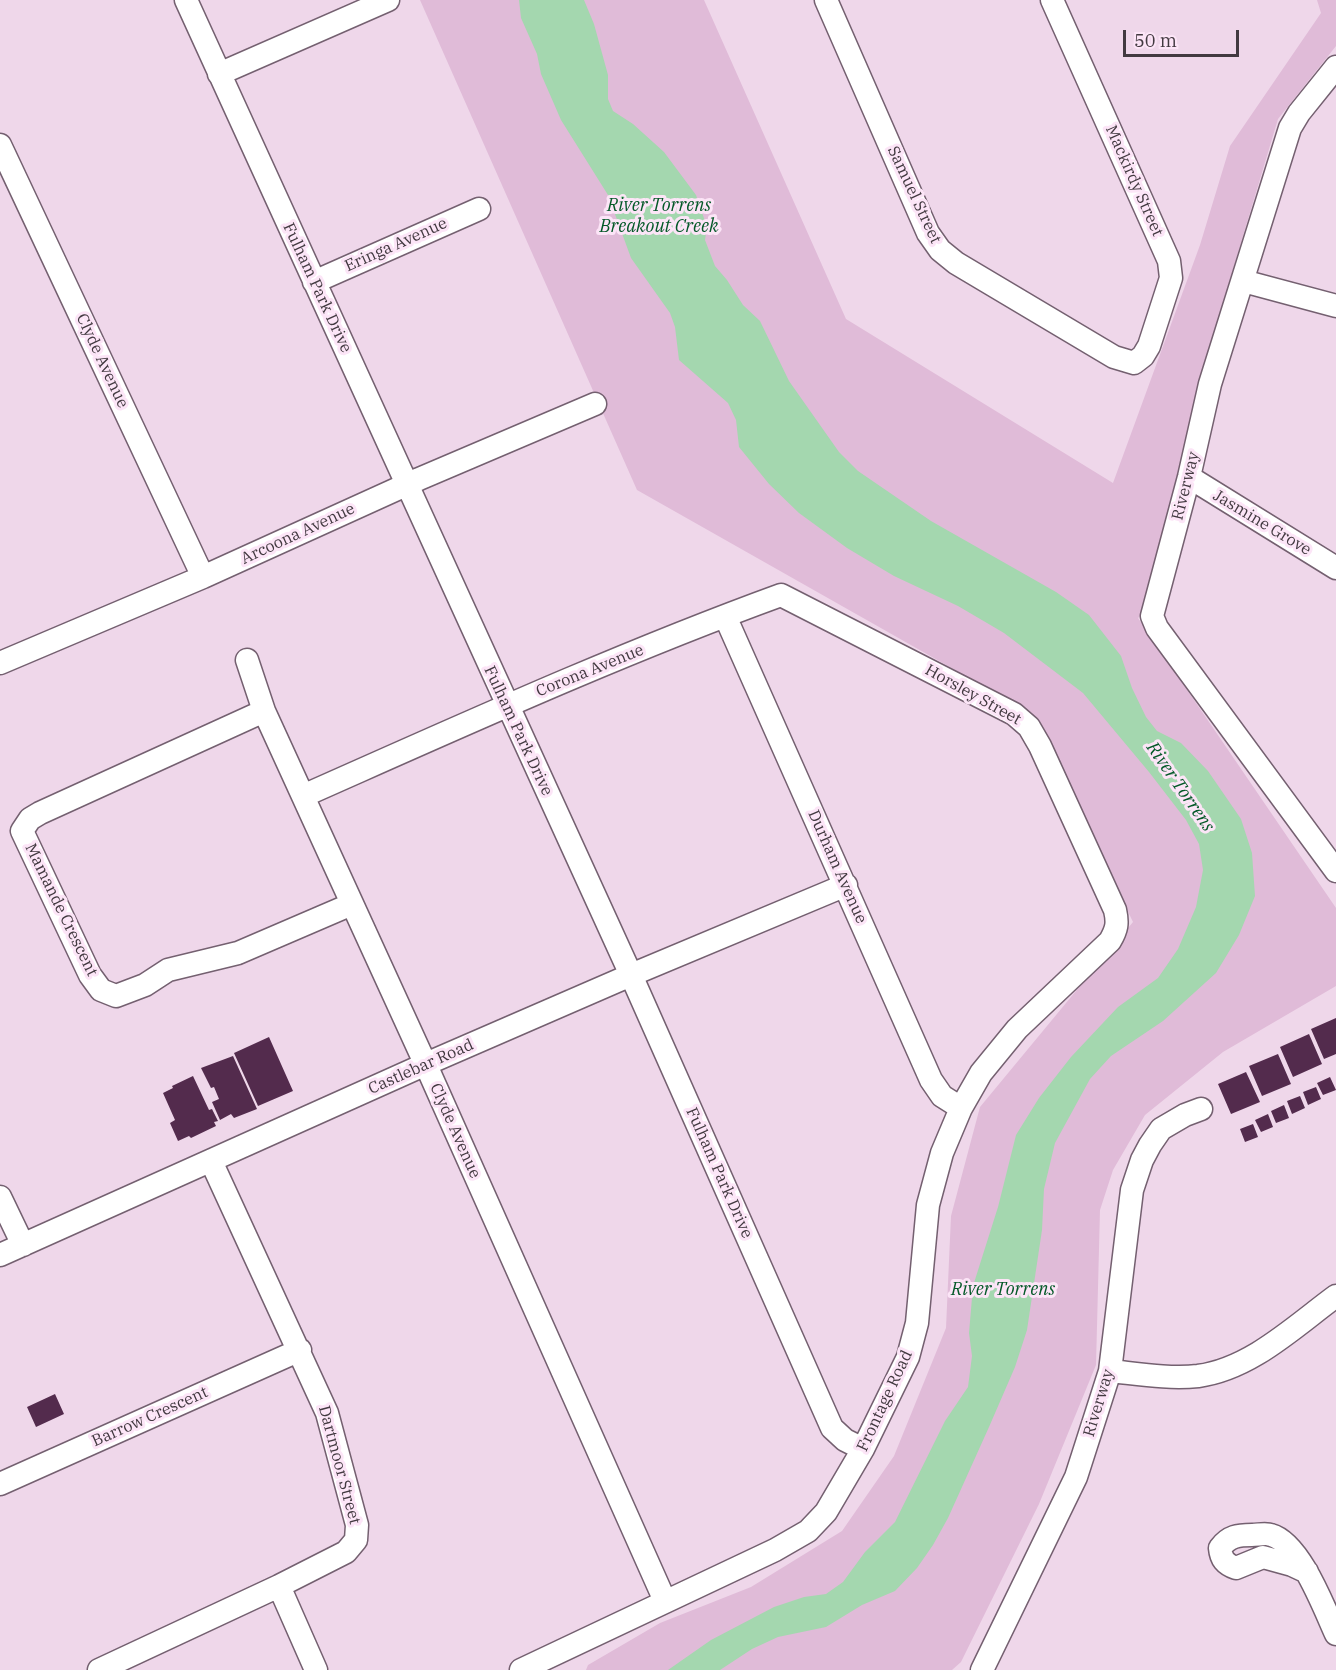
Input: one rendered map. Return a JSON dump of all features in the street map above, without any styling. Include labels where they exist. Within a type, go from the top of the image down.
[{"type":"street","name":"Fulham Park Drive","points":[[186,0],[506,706],[631,975],[832,1428],[845,1440],[863,1449]]},
{"type":"street","points":[[219,74],[388,0]]},
{"type":"street","name":"Samuel Street","points":[[826,0],[928,233],[940,250],[956,263],[1114,357],[1134,363]]},
{"type":"street","name":"Mackirdy Street","points":[[1052,0],[1169,261],[1171,278],[1149,346],[1143,356],[1134,363]]},
{"type":"street","name":"Riverway","points":[[1333,77],[1299,113],[1290,128],[1210,384],[1189,477],[1152,615],[1157,628],[1336,871]]},
{"type":"street","name":"Clyde Avenue","points":[[0,145],[203,578]]},
{"type":"street","name":"Eringa Avenue","points":[[314,282],[479,209]]},
{"type":"street","points":[[1243,281],[1336,306]]},
{"type":"street","name":"Arcoona Avenue","points":[[0,663],[203,578],[407,484],[595,404]]},
{"type":"street","name":"Jasmine Grove","points":[[1189,477],[1336,568]]},
{"type":"street","name":"Corona Avenue","points":[[303,796],[506,706],[725,615],[781,595]]},
{"type":"street","name":"Horsley Street","points":[[781,595],[1014,714],[1029,727],[1041,747],[1115,910],[1118,921],[1117,930]]},
{"type":"street","name":"Durham Avenue","points":[[725,615],[931,1080],[942,1096],[961,1108]]},
{"type":"street","name":"Clyde Avenue","points":[[247,660],[264,711],[426,1064],[665,1601]]},
{"type":"street","name":"Mamande Crescent","points":[[264,711],[40,813],[30,819],[22,831],[90,975],[101,990],[116,996],[145,985],[168,970],[238,953],[352,904]]},
{"type":"street","name":"Castlebar Road","points":[[0,1256],[426,1064],[846,885]]},
{"type":"street","name":"Frontage Road","points":[[521,1670],[776,1550],[808,1531],[826,1512],[863,1449],[908,1357],[916,1323],[928,1205],[942,1153],[961,1108],[981,1073],[1017,1029],[1110,941],[1117,930]]},
{"type":"street","name":"Riverway","points":[[986,1668],[1076,1477],[1110,1371],[1132,1190],[1142,1161],[1161,1129],[1201,1109]]},
{"type":"street","name":"Dartmoor Street","points":[[99,1670],[279,1586],[345,1552],[356,1540],[357,1525],[327,1413],[300,1350],[211,1161]]},
{"type":"street","points":[[0,1197],[23,1245]]},
{"type":"street","points":[[1110,1371],[1165,1376],[1199,1376],[1234,1365],[1260,1352],[1336,1296]]},
{"type":"street","name":"Barrow Crescent","points":[[0,1484],[300,1350]]},
{"type":"street","points":[[1307,1572],[1336,1634]]},
{"type":"street","points":[[279,1586],[316,1670]]},
{"type":"shaded area","points":[[420,0],[704,0],[846,319],[1113,483],[1200,245],[1230,146],[1321,13],[1317,0],[1336,0],[1336,46],[1278,119],[1205,363],[1144,612],[1138,618],[1336,908],[1336,986],[1223,1052],[1145,1115],[1113,1170],[1100,1210],[1096,1365],[1039,1504],[961,1662],[952,1670],[586,1670],[588,1665],[660,1623],[751,1587],[842,1531],[894,1456],[946,1328],[951,1216],[980,1107],[1133,922],[1031,713],[637,490]]},
{"type":"water","points":[[519,0],[584,0],[594,24],[608,75],[608,99],[613,111],[633,124],[664,152],[696,195],[707,227],[705,240],[715,266],[743,305],[760,321],[789,381],[839,452],[858,471],[931,521],[1056,592],[1089,615],[1121,656],[1132,688],[1146,717],[1157,731],[1181,743],[1208,771],[1241,819],[1252,853],[1255,896],[1239,935],[1216,973],[1163,1021],[1111,1056],[1090,1079],[1055,1143],[1044,1189],[1042,1230],[1027,1330],[1015,1367],[989,1427],[948,1518],[933,1545],[917,1568],[895,1591],[862,1605],[826,1627],[778,1637],[752,1649],[720,1670],[668,1670],[711,1640],[774,1607],[804,1597],[826,1594],[843,1582],[865,1552],[895,1522],[945,1421],[968,1387],[972,1356],[969,1333],[973,1286],[998,1207],[1016,1135],[1039,1098],[1071,1057],[1118,1007],[1158,978],[1178,949],[1196,907],[1203,870],[1199,844],[1186,820],[1083,693],[1004,633],[958,606],[894,576],[847,548],[799,513],[769,484],[739,447],[736,420],[728,403],[679,360],[675,327],[670,313],[631,258],[608,195],[561,120],[541,74],[537,54],[521,18]]},
{"type":"building","points":[[1336,1018],[1336,1054],[1324,1059],[1311,1029]]},
{"type":"building","points":[[1309,1034],[1322,1064],[1293,1077],[1280,1047]]},
{"type":"building","points":[[269,1037],[293,1091],[258,1106],[234,1053]]},
{"type":"building","points":[[1278,1054],[1291,1084],[1262,1096],[1249,1066]]},
{"type":"building","points":[[233,1056],[257,1109],[234,1118],[231,1114],[220,1120],[212,1102],[219,1099],[201,1068]]},
{"type":"building","points":[[1246,1072],[1260,1102],[1231,1114],[1218,1084]]},
{"type":"building","points":[[193,1076],[209,1110],[212,1109],[218,1121],[214,1122],[216,1126],[191,1138],[189,1136],[178,1141],[170,1123],[175,1120],[163,1093]]},
{"type":"building","points":[[1330,1077],[1336,1090],[1323,1095],[1317,1083]]},
{"type":"building","points":[[1316,1087],[1321,1099],[1308,1105],[1303,1092]]},
{"type":"building","points":[[1300,1096],[1305,1108],[1292,1114],[1287,1101]]},
{"type":"building","points":[[1284,1105],[1289,1118],[1276,1123],[1271,1111]]},
{"type":"building","points":[[1268,1114],[1273,1127],[1261,1132],[1255,1120]]},
{"type":"building","points":[[1253,1124],[1258,1137],[1245,1142],[1240,1129]]},
{"type":"building","points":[[55,1394],[64,1414],[36,1427],[27,1407]]},
{"type":"water label","name":"River Torrens Breakout Creek","points":[[659,216]]},
{"type":"water label","name":"River Torrens","points":[[1180,787]]},
{"type":"water label","name":"River Torrens","points":[[1003,1290]]}]
